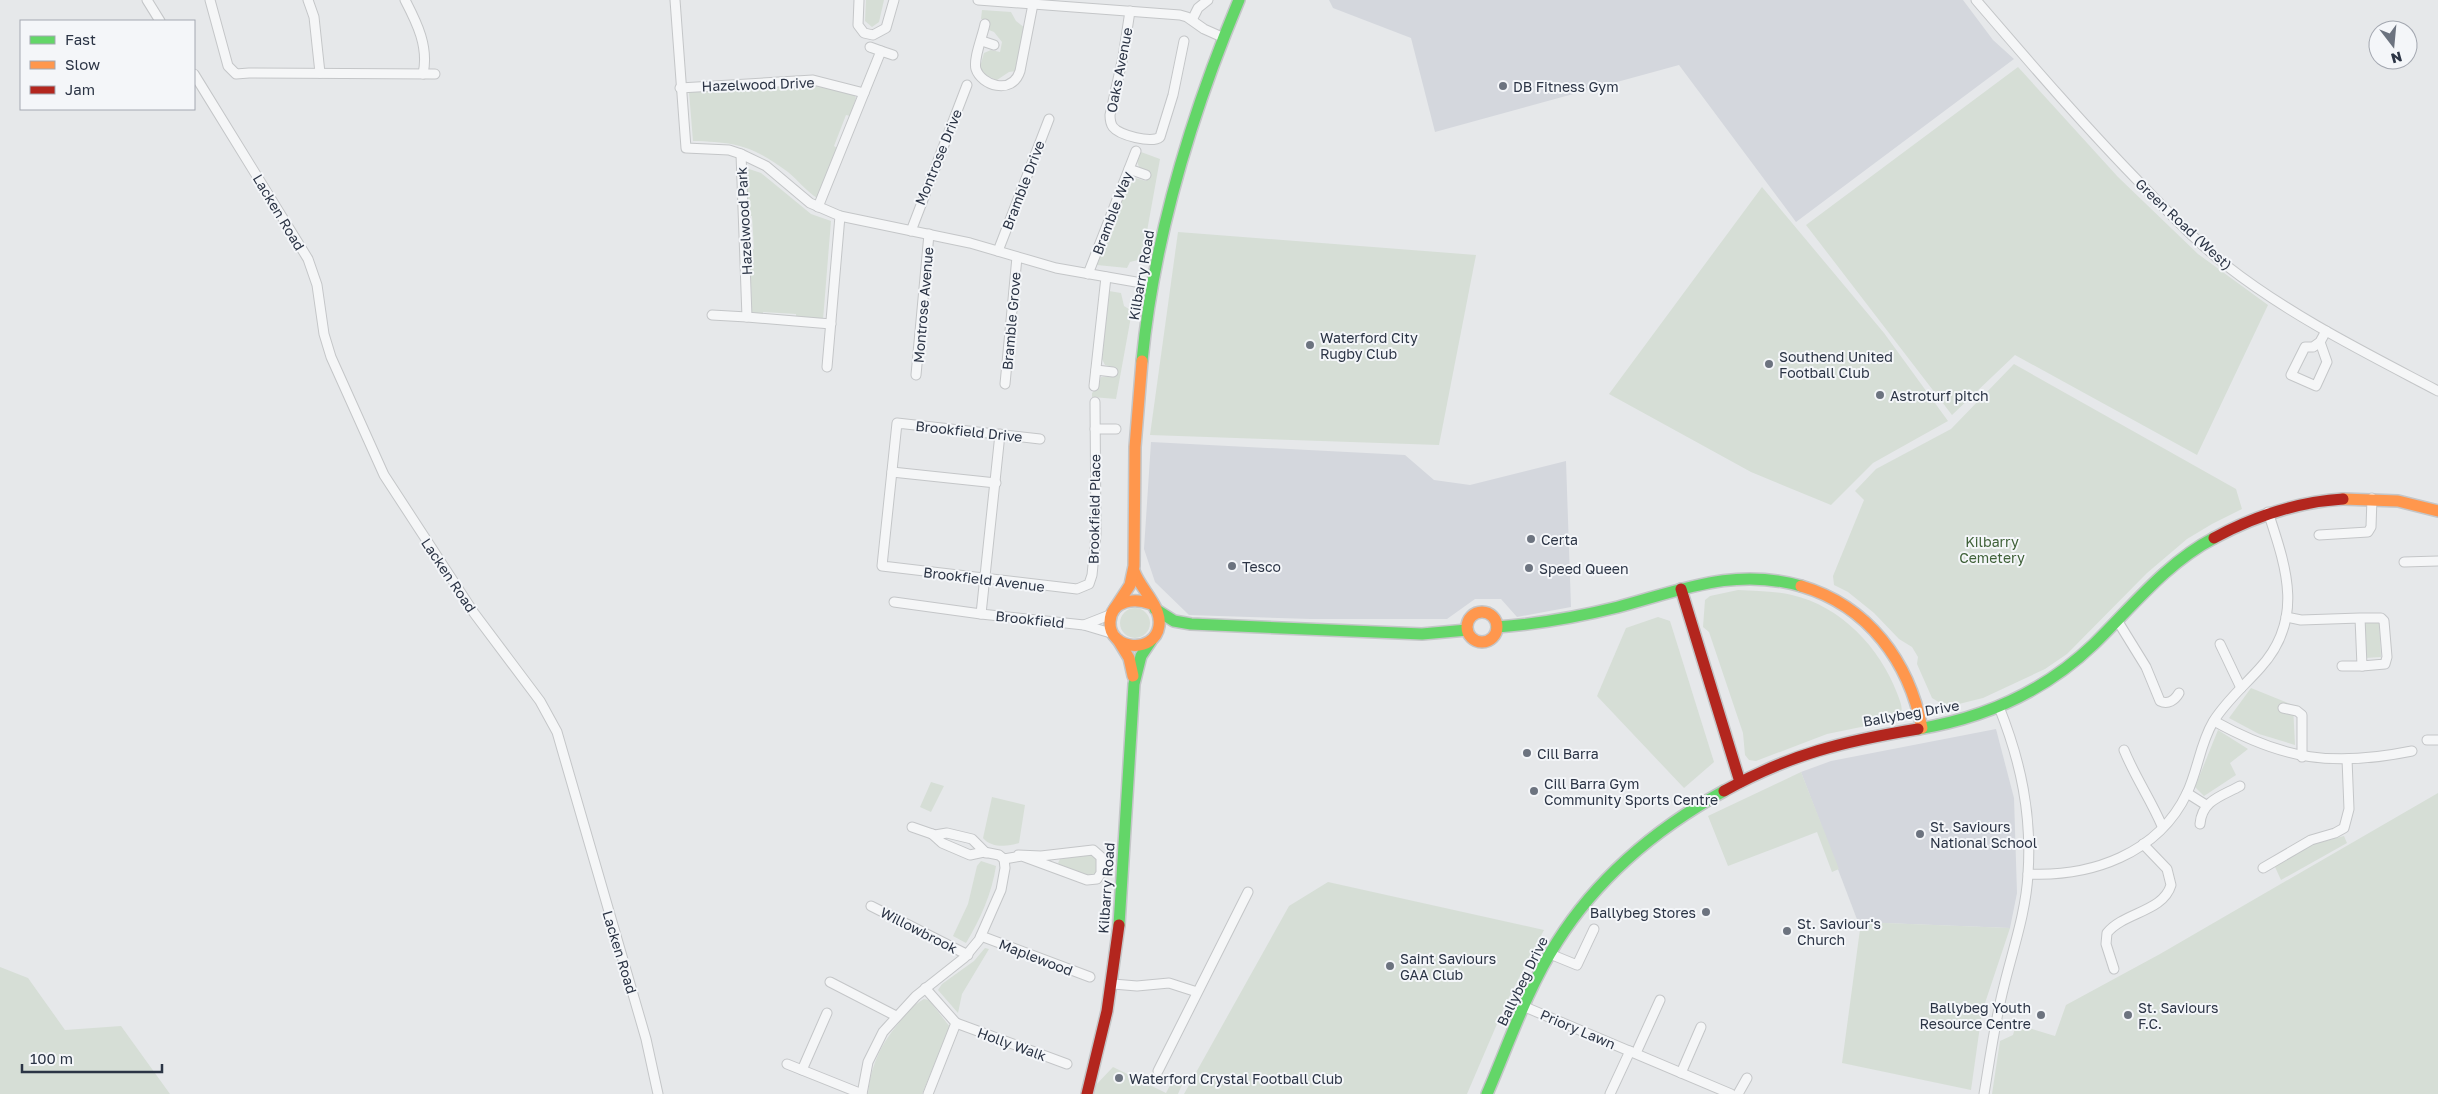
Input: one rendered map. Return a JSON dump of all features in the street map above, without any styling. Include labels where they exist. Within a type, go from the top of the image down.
[{"type":"street","points":[[147,0],[159,20]]},
{"type":"street","points":[[210,0],[228,66],[233,73],[435,74]]},
{"type":"street","points":[[308,0],[314,17],[320,73]]},
{"type":"street","points":[[405,0],[420,29],[426,62],[424,74]]},
{"type":"street","points":[[675,0],[680,88],[686,148],[728,150],[741,154]]},
{"type":"street","points":[[859,0],[858,25],[864,33],[873,35],[886,28],[894,0]]},
{"type":"street","points":[[978,0],[1180,15],[1192,20],[1204,30],[1222,37]]},
{"type":"street","points":[[1118,0],[1118,10]]},
{"type":"street","points":[[1192,20],[1198,8],[1208,0]]},
{"type":"street","name":"Kilbarry Road","points":[[1114,611],[1130,586],[1134,566],[1137,404],[1153,285],[1180,161],[1222,37],[1239,0]]},
{"type":"street","name":"Green Road (West)","points":[[1976,0],[2097,138],[2193,235],[2244,279],[2326,331],[2438,391]]},
{"type":"street","points":[[985,24],[976,63],[979,75],[999,86],[1008,86],[1019,75],[1033,4]]},
{"type":"street","name":"Oaks Avenue","points":[[1130,11],[1123,57],[1110,115],[1111,124],[1116,130],[1150,141],[1160,137],[1173,96],[1184,41]]},
{"type":"street","points":[[982,41],[994,44]]},
{"type":"street","points":[[870,47],[892,55]]},
{"type":"street","points":[[818,207],[881,51]]},
{"type":"street","name":"Lacken Road","points":[[195,76],[308,259],[317,284],[324,334],[331,357],[390,486],[479,620],[540,701],[554,727],[570,771],[646,1039],[658,1094]]},
{"type":"street","name":"Hazelwood Drive","points":[[680,88],[814,80],[864,93]]},
{"type":"street","name":"Montrose Drive","points":[[911,231],[967,85]]},
{"type":"street","name":"Bramble Drive","points":[[998,251],[1049,119]]},
{"type":"street","name":"Bramble Way","points":[[1088,274],[1136,151]]},
{"type":"street","name":"Hazelwood Park","points":[[747,317],[741,154],[766,166],[810,203],[840,216],[929,234],[998,251],[1017,258],[1088,274],[1153,285]]},
{"type":"street","points":[[1129,169],[1146,175]]},
{"type":"street","points":[[827,367],[840,216]]},
{"type":"street","name":"Montrose Avenue","points":[[916,375],[929,234]]},
{"type":"street","name":"Bramble Grove","points":[[1006,384],[1017,258]]},
{"type":"street","points":[[1094,386],[1106,277]]},
{"type":"street","points":[[712,316],[831,324]]},
{"type":"street","points":[[2320,342],[2326,362],[2316,386],[2291,375],[2305,347],[2313,347],[2320,342],[2326,331]]},
{"type":"street","points":[[1096,370],[1113,372]]},
{"type":"street","name":"Brookfield Place","points":[[1086,587],[1091,580],[1096,535],[1095,402]]},
{"type":"street","name":"Brookfield Drive","points":[[892,472],[897,424],[1040,439]]},
{"type":"street","points":[[1095,429],[1116,429]]},
{"type":"street","name":"Brookfield","points":[[1000,434],[981,614],[1084,625],[1116,637]]},
{"type":"street","points":[[892,472],[996,483]]},
{"type":"street","name":"Brookfield Avenue","points":[[892,472],[882,566],[1077,589],[1086,587]]},
{"type":"street","points":[[2318,535],[2368,532],[2371,528],[2372,498]]},
{"type":"street","name":"Ballybeg Drive","points":[[1486,1094],[1550,954],[1566,928],[1591,896],[1634,850],[1685,812],[1740,782],[1822,747],[1875,735],[1965,719],[1999,707],[2037,689],[2062,673],[2148,588],[2194,550],[2228,528],[2268,512],[2325,499],[2372,498],[2438,510]]},
{"type":"street","points":[[2028,874],[2060,874],[2092,869],[2114,861],[2143,844],[2162,826],[2187,793],[2204,742],[2214,721],[2269,658],[2286,617],[2289,599],[2286,572],[2281,550],[2268,512]]},
{"type":"street","points":[[2404,562],[2438,561]]},
{"type":"street","name":"Kilbarry Road","points":[[1134,566],[1138,585],[1153,607]]},
{"type":"street","points":[[1497,627],[1571,618],[1724,579],[1759,578],[1799,585],[1838,602],[1876,632],[1898,660],[1910,686],[1922,728]]},
{"type":"street","points":[[1681,589],[1740,782]]},
{"type":"street","points":[[1191,624],[1176,626],[1138,646],[1131,646],[1116,637],[1111,621],[1114,611],[1128,599],[1144,600],[1174,621],[1191,624],[1422,634],[1467,630]]},
{"type":"street","points":[[894,602],[981,614]]},
{"type":"street","points":[[1153,607],[1159,622],[1153,638]]},
{"type":"street","name":"Brookfield","points":[[1084,625],[1114,611]]},
{"type":"street","points":[[1479,612],[1492,615],[1497,627],[1490,639],[1481,642],[1472,638],[1467,630],[1471,616],[1479,612]]},
{"type":"street","points":[[2286,617],[2301,620],[2380,618],[2384,621],[2386,628],[2386,663],[2342,666]]},
{"type":"street","points":[[2360,618],[2362,666]]},
{"type":"street","points":[[2117,620],[2146,666],[2160,700],[2165,703],[2171,702],[2179,693]]},
{"type":"street","name":"Kilbarry Road","points":[[1116,637],[1129,658],[1134,681]]},
{"type":"street","name":"Kilbarry Road","points":[[1087,1094],[1101,1046],[1112,984],[1120,912],[1134,681],[1141,656],[1153,638]]},
{"type":"street","points":[[2220,644],[2241,688]]},
{"type":"street","points":[[1984,1094],[1998,1013],[2021,920],[2028,874],[2029,833],[2024,787],[2012,742],[1999,707]]},
{"type":"street","points":[[2283,708],[2297,711],[2302,715],[2302,757]]},
{"type":"street","points":[[2214,721],[2260,745],[2302,757],[2347,759],[2382,757],[2412,751]]},
{"type":"street","points":[[2427,740],[2438,740]]},
{"type":"street","points":[[2124,750],[2138,783],[2150,800],[2162,826]]},
{"type":"street","points":[[2262,868],[2305,843],[2335,834],[2344,828],[2348,809],[2347,759]]},
{"type":"street","points":[[2200,824],[2201,812],[2206,805],[2240,786]]},
{"type":"street","points":[[2187,793],[2206,805]]},
{"type":"street","points":[[787,1064],[862,1094],[872,1053],[896,1016],[925,988],[968,955],[982,936],[1001,890],[1005,872],[1004,859],[999,855],[986,852],[970,856],[942,843],[932,834],[912,827]]},
{"type":"street","points":[[932,834],[947,833],[972,839],[986,852]]},
{"type":"street","points":[[2114,969],[2106,944],[2107,933],[2115,926],[2162,899],[2171,885],[2167,869],[2143,844]]},
{"type":"street","points":[[1004,859],[1018,855],[1041,856],[1093,850],[1101,857],[1101,873],[1097,879],[1086,880],[1018,855]]},
{"type":"street","points":[[1158,1071],[1248,892]]},
{"type":"street","name":"Willowbrook","points":[[871,906],[968,955]]},
{"type":"street","points":[[1550,954],[1577,965],[1594,929]]},
{"type":"street","name":"Maplewood","points":[[982,936],[1090,977]]},
{"type":"street","points":[[830,982],[896,1016]]},
{"type":"street","points":[[1112,984],[1137,986],[1165,983],[1197,992]]},
{"type":"street","name":"Holly Walk","points":[[925,988],[956,1023],[1067,1064]]},
{"type":"street","name":"Priory Lawn","points":[[1610,1094],[1660,1000]]},
{"type":"street","name":"Priory Lawn","points":[[1525,1007],[1681,1072],[1712,1090],[1731,1094]]},
{"type":"street","points":[[802,1070],[827,1013]]},
{"type":"street","points":[[928,1094],[956,1023]]},
{"type":"street","points":[[1681,1072],[1701,1026]]},
{"type":"street","points":[[1738,1094],[1747,1078]]},
{"type":"shaded area","points":[[1329,0],[1963,0],[1993,40],[2014,59],[1796,222],[1679,65],[1435,132],[1411,38],[1333,8]]},
{"type":"shaded area","points":[[1151,442],[1405,455],[1434,480],[1470,485],[1566,461],[1571,607],[1517,617],[1501,599],[1475,599],[1447,619],[1311,619],[1189,615],[1155,582],[1144,549]]},
{"type":"shaded area","name":"St. Saviours National School","points":[[1996,729],[2014,798],[2017,893],[2010,928],[1858,922],[1801,772],[1831,761]]},
{"type":"green space","points":[[866,0],[884,0],[879,22],[872,27],[865,21]]},
{"type":"green space","points":[[982,10],[1011,12],[1016,21],[1025,28],[1016,71],[1009,72],[997,80],[983,74],[980,67],[984,53],[991,50],[1000,52],[1002,42],[994,32],[989,30],[990,21],[981,19]]},
{"type":"green space","points":[[2018,67],[2118,177],[2198,254],[2268,305],[2197,455],[2015,355],[1952,415],[1806,225]]},
{"type":"green space","points":[[777,85],[777,88],[813,88],[814,85],[854,95],[856,98],[850,116],[846,115],[834,146],[837,148],[817,198],[776,163],[754,151],[733,144],[693,141],[689,92]]},
{"type":"green space","points":[[1141,152],[1160,159],[1142,259],[1130,262],[1127,268],[1097,265],[1128,183],[1135,178],[1146,181],[1149,173],[1139,167],[1137,161]]},
{"type":"green space","points":[[746,168],[761,173],[811,214],[831,221],[823,320],[796,318],[796,314],[763,312],[763,315],[752,312],[750,249],[754,249],[752,216],[748,216]]},
{"type":"green space","name":"Southend United Football Club","points":[[1762,187],[1884,333],[1948,421],[1873,463],[1831,505],[1751,472],[1609,394]]},
{"type":"green space","name":"Waterford City Rugby Club","points":[[1178,232],[1476,255],[1439,445],[1150,435]]},
{"type":"green space","points":[[1109,291],[1121,293],[1124,306],[1132,311],[1116,399],[1092,397],[1092,393],[1098,387],[1101,377],[1116,376],[1117,368],[1105,365],[1102,359]]},
{"type":"green space","name":"Kilbarry Cemetery","points":[[2014,364],[2236,489],[2242,509],[2187,539],[2147,573],[2067,654],[2045,669],[1983,698],[1947,707],[1932,698],[1917,664],[1918,657],[1912,647],[1899,639],[1874,613],[1848,592],[1834,585],[1833,576],[1864,500],[1855,491],[1876,469],[1951,429]]},
{"type":"green space","points":[[1738,590],[1792,595],[1827,609],[1842,619],[1869,645],[1890,676],[1901,704],[1901,714],[1895,720],[1827,734],[1756,761],[1749,760],[1745,755],[1743,733],[1709,632],[1703,627],[1705,600],[1710,596]]},
{"type":"green space","points":[[1135,608],[1146,612],[1150,623],[1146,634],[1135,638],[1124,634],[1120,623],[1124,612]]},
{"type":"green space","points":[[1658,617],[1670,621],[1714,762],[1684,788],[1597,696],[1626,628]]},
{"type":"green space","points":[[2379,620],[2381,657],[2365,658],[2363,621]]},
{"type":"green space","points":[[2251,688],[2293,705],[2295,745],[2259,734],[2229,718]]},
{"type":"green space","points":[[2218,730],[2248,749],[2230,763],[2236,775],[2204,796],[2195,787]]},
{"type":"green space","points":[[1801,772],[1839,869],[1832,872],[1817,832],[1728,866],[1708,816]]},
{"type":"green space","points":[[931,782],[944,786],[931,812],[920,807]]},
{"type":"green space","points":[[2438,793],[2438,1094],[1992,1094],[2000,1041],[2013,1035],[2016,1024],[2055,1036],[2066,1005],[2160,954]]},
{"type":"green space","points":[[992,797],[1025,805],[1019,843],[1000,846],[990,844],[983,838]]},
{"type":"green space","points":[[2344,836],[2347,843],[2281,880],[2275,867],[2303,847]]},
{"type":"green space","points":[[1091,854],[1097,858],[1098,872],[1091,876],[1061,866],[1058,863],[1061,857]]},
{"type":"green space","points":[[981,861],[996,866],[985,906],[966,943],[953,936],[968,904],[977,866]]},
{"type":"green space","name":"Saint Saviours GAA Club","points":[[1328,882],[1544,930],[1506,1003],[1467,1094],[1184,1094],[1289,906]]},
{"type":"green space","points":[[1861,922],[2010,928],[1982,1012],[1971,1090],[1842,1063]]},
{"type":"green space","points":[[985,948],[989,949],[962,994],[958,1013],[938,990],[942,984],[974,961]]},
{"type":"green space","points":[[0,967],[28,978],[65,1030],[121,1026],[170,1094],[0,1094]]},
{"type":"green space","points":[[924,999],[929,1000],[950,1027],[922,1094],[868,1094],[875,1062],[884,1043],[908,1012]]},
{"type":"green space","name":"Waterford Crystal Football Club","points":[[1113,1067],[1166,1093],[1175,1076],[1184,1080],[1178,1094],[1092,1094],[1095,1086]]},
{"type":"traffic: fast","points":[[1142,361],[1155,268],[1177,177],[1205,87],[1239,0]]},
{"type":"traffic: fast","points":[[1918,729],[1967,718],[1990,710],[2034,689],[2055,676],[2094,644],[2165,573],[2180,560],[2214,538]]},
{"type":"traffic: fast","points":[[1497,627],[1543,622],[1588,614],[1708,583],[1753,579],[1801,586]]},
{"type":"traffic: fast","points":[[1155,609],[1174,621],[1191,624],[1422,634],[1467,630]]},
{"type":"traffic: fast","points":[[1119,925],[1134,684],[1141,656],[1151,641]]},
{"type":"traffic: fast","points":[[1487,1094],[1536,978],[1573,918],[1610,875],[1631,856],[1675,821],[1724,791]]},
{"type":"traffic: slow","points":[[1115,608],[1130,585],[1134,566],[1135,447],[1142,361]]},
{"type":"traffic: slow","points":[[2343,499],[2398,501],[2438,511]]},
{"type":"traffic: slow","points":[[1134,571],[1154,605],[1159,619],[1159,626],[1156,635],[1150,641],[1141,645],[1124,643],[1117,639],[1112,632],[1110,622],[1111,614],[1115,609],[1125,602],[1132,601],[1151,604]]},
{"type":"traffic: slow","points":[[1801,586],[1825,595],[1847,607],[1866,622],[1882,640],[1896,659],[1907,681],[1916,704],[1922,728]]},
{"type":"traffic: slow","points":[[1482,612],[1493,616],[1497,627],[1493,638],[1482,642],[1471,638],[1467,627],[1471,616],[1482,612]]},
{"type":"traffic: slow","points":[[1118,640],[1129,658],[1133,676]]},
{"type":"traffic: jam","points":[[2214,538],[2276,511],[2309,503],[2343,499]]},
{"type":"traffic: jam","points":[[1681,589],[1740,782]]},
{"type":"traffic: jam","points":[[1724,791],[1748,778],[1795,758],[1842,744],[1918,729]]},
{"type":"traffic: jam","points":[[1087,1094],[1107,1011],[1119,925]]},
{"type":"place","name":"DB Fitness Gym","points":[[1503,86]]},
{"type":"place","name":"Waterford City Rugby Club","points":[[1310,345]]},
{"type":"place","name":"Southend United Football Club","points":[[1769,364]]},
{"type":"place","name":"Astroturf pitch","points":[[1880,395]]},
{"type":"place","name":"Certa","points":[[1531,539]]},
{"type":"place","name":"Tesco","points":[[1232,566]]},
{"type":"place","name":"Speed Queen","points":[[1529,568]]},
{"type":"place","name":"Cill Barra","points":[[1527,753]]},
{"type":"place","name":"Cill Barra Gym Community Sports Centre","points":[[1534,791]]},
{"type":"place","name":"St. Saviours National School","points":[[1920,834]]},
{"type":"place","name":"Ballybeg Stores","points":[[1706,912]]},
{"type":"place","name":"St. Saviour's Church","points":[[1787,931]]},
{"type":"place","name":"Saint Saviours GAA Club","points":[[1390,966]]},
{"type":"place","name":"Ballybeg Youth Resource Centre","points":[[2041,1015]]},
{"type":"place","name":"St. Saviours F.C.","points":[[2128,1015]]},
{"type":"place","name":"Waterford Crystal Football Club","points":[[1119,1078]]}]
